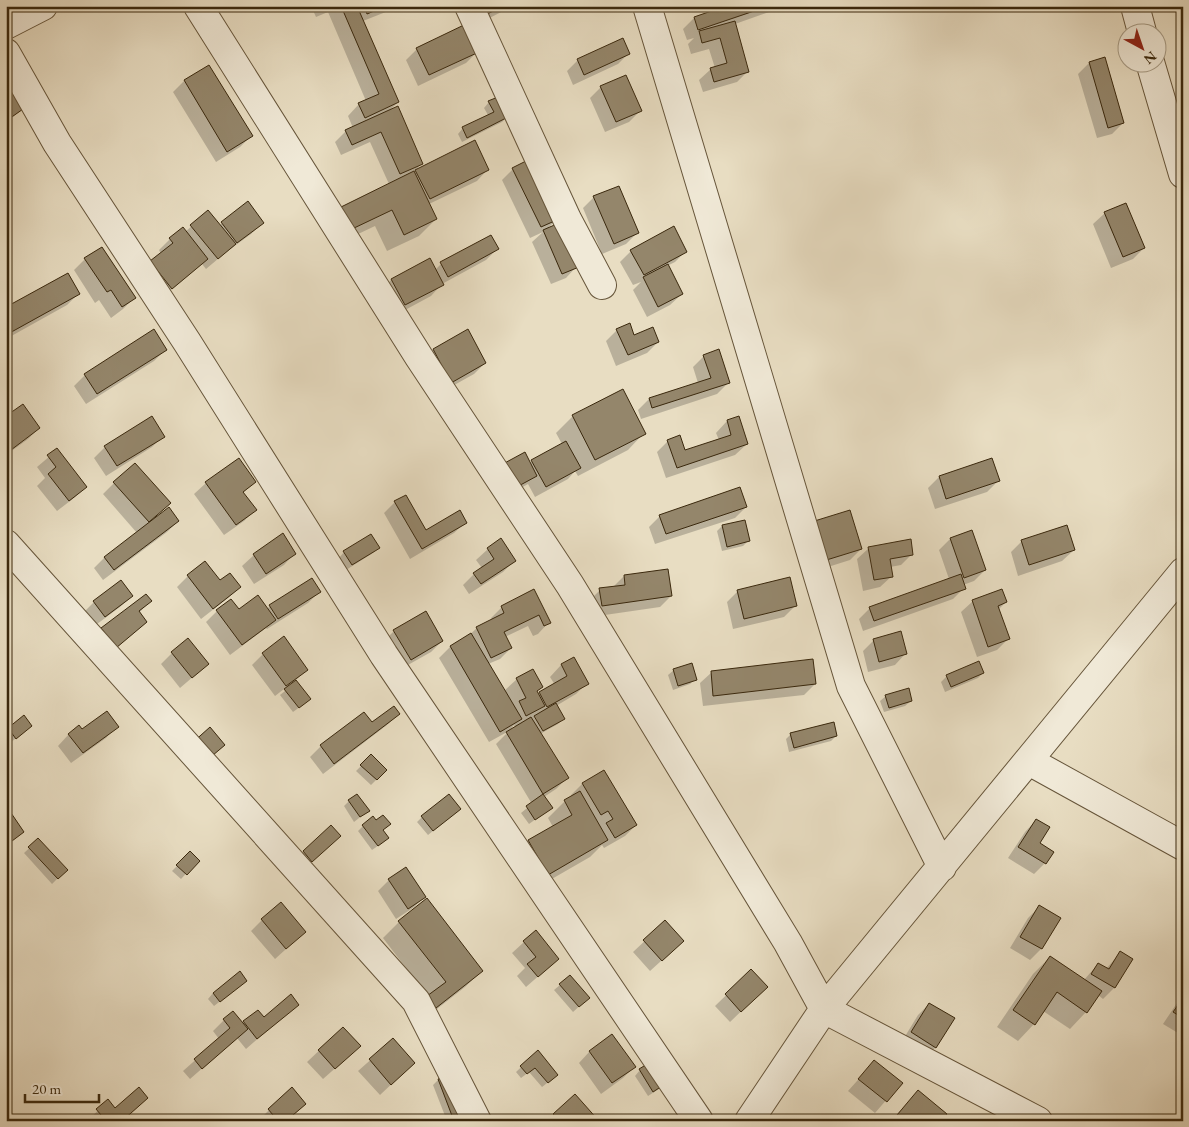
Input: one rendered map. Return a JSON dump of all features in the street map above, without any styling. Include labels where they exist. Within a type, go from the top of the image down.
[{"type":"street","points":[[6,25],[43,6]]},
{"type":"street","points":[[198,6],[419,357],[570,585],[788,943],[824,1009],[1038,1121]]},
{"type":"street","points":[[469,6],[567,219],[602,285]]},
{"type":"street","points":[[647,6],[851,686],[942,867]]},
{"type":"street","points":[[1135,6],[1139,22]]},
{"type":"street","points":[[6,53],[57,143],[187,342],[384,655],[699,1121]]},
{"type":"street","points":[[1153,72],[1183,174]]},
{"type":"street","points":[[6,544],[416,1001],[477,1121]]},
{"type":"street","points":[[749,1121],[824,1009],[1183,572]]},
{"type":"street","points":[[1028,761],[1183,846]]},
{"type":"building","points":[[341,6],[357,6],[399,102],[365,118],[358,103],[379,94]]},
{"type":"building","points":[[364,6],[386,6],[367,14]]},
{"type":"building","points":[[481,6],[504,6],[485,15]]},
{"type":"building","points":[[726,6],[766,7],[698,30],[694,17]]},
{"type":"building","points":[[735,21],[749,72],[714,82],[710,68],[727,63],[720,38],[702,43],[699,31]]},
{"type":"building","points":[[466,24],[479,52],[429,75],[416,48]]},
{"type":"building","points":[[623,38],[630,54],[584,75],[577,59]]},
{"type":"building","points":[[1105,57],[1124,123],[1108,128],[1089,62]]},
{"type":"building","points":[[209,65],[253,136],[227,152],[184,80]]},
{"type":"building","points":[[626,75],[642,111],[616,122],[600,86]]},
{"type":"building","points":[[6,79],[26,107],[6,121]]},
{"type":"building","points":[[498,97],[508,117],[467,138],[462,127],[494,112],[488,101]]},
{"type":"building","points":[[398,106],[423,164],[400,174],[381,132],[352,145],[345,130]]},
{"type":"building","points":[[475,140],[489,170],[430,199],[415,170]]},
{"type":"building","points":[[530,159],[559,219],[541,227],[512,168]]},
{"type":"building","points":[[414,171],[437,219],[404,235],[392,210],[352,229],[341,207]]},
{"type":"building","points":[[619,186],[639,233],[614,244],[593,196]]},
{"type":"building","points":[[248,201],[264,223],[237,243],[221,222]]},
{"type":"building","points":[[1126,203],[1145,248],[1123,257],[1104,212]]},
{"type":"building","points":[[208,210],[236,244],[218,259],[190,225]]},
{"type":"building","points":[[559,223],[579,267],[562,274],[543,230]]},
{"type":"building","points":[[674,226],[687,252],[644,275],[630,250]]},
{"type":"building","points":[[183,227],[208,259],[172,289],[150,261],[173,243],[169,238]]},
{"type":"building","points":[[491,235],[499,249],[448,277],[440,262]]},
{"type":"building","points":[[102,247],[136,298],[122,307],[111,290],[107,292],[84,258]]},
{"type":"building","points":[[430,258],[444,285],[405,305],[391,279]]},
{"type":"building","points":[[668,264],[683,294],[658,307],[643,277]]},
{"type":"building","points":[[68,273],[80,294],[6,335],[6,307]]},
{"type":"building","points":[[630,323],[634,335],[653,327],[659,342],[628,355],[616,329]]},
{"type":"building","points":[[154,329],[167,350],[97,394],[84,374]]},
{"type":"building","points":[[468,329],[486,363],[451,383],[433,349]]},
{"type":"building","points":[[719,349],[730,383],[652,408],[649,398],[711,378],[703,355]]},
{"type":"building","points":[[623,389],[646,434],[595,460],[572,415]]},
{"type":"building","points":[[23,404],[40,428],[7,453],[6,431],[8,429],[6,427],[6,416]]},
{"type":"building","points":[[152,416],[165,437],[117,466],[104,446]]},
{"type":"building","points":[[739,416],[748,444],[677,468],[667,440],[680,435],[685,450],[731,435],[727,420]]},
{"type":"building","points":[[566,441],[581,468],[546,487],[531,460]]},
{"type":"building","points":[[57,448],[87,487],[69,501],[48,474],[56,467],[47,455]]},
{"type":"building","points":[[525,452],[537,476],[513,489],[501,465]]},
{"type":"building","points":[[239,458],[256,482],[243,492],[257,510],[236,525],[205,482]]},
{"type":"building","points":[[992,458],[1000,481],[946,499],[939,476]]},
{"type":"building","points":[[135,463],[171,503],[149,522],[113,482]]},
{"type":"building","points":[[740,487],[747,507],[666,534],[659,515]]},
{"type":"building","points":[[406,495],[426,530],[460,510],[467,523],[422,549],[394,501]]},
{"type":"building","points":[[169,507],[179,521],[114,570],[104,557]]},
{"type":"building","points":[[850,510],[862,549],[820,562],[808,523]]},
{"type":"building","points":[[745,520],[750,541],[727,547],[722,525]]},
{"type":"building","points":[[1067,525],[1075,550],[1029,565],[1021,540]]},
{"type":"building","points":[[972,530],[986,570],[964,578],[950,538]]},
{"type":"building","points":[[283,533],[296,554],[266,574],[253,554]]},
{"type":"building","points":[[371,534],[380,548],[352,565],[343,551]]},
{"type":"building","points":[[501,538],[516,561],[481,584],[473,573],[494,559],[487,548]]},
{"type":"building","points":[[911,539],[913,555],[890,559],[893,577],[874,580],[868,547]]},
{"type":"building","points":[[205,561],[220,580],[230,573],[241,587],[213,609],[187,575]]},
{"type":"building","points":[[668,569],[672,596],[602,606],[599,588],[625,585],[624,575]]},
{"type":"building","points":[[961,574],[966,589],[874,621],[869,607]]},
{"type":"building","points":[[790,577],[797,606],[744,619],[737,590]]},
{"type":"building","points":[[312,578],[321,592],[278,619],[269,605]]},
{"type":"building","points":[[121,580],[133,596],[105,617],[93,601]]},
{"type":"building","points":[[534,589],[551,623],[544,626],[539,615],[504,632],[512,648],[491,658],[476,627],[504,613],[501,606]]},
{"type":"building","points":[[1002,589],[1007,602],[998,606],[1010,639],[988,647],[972,600]]},
{"type":"building","points":[[146,594],[152,601],[139,611],[147,622],[116,648],[101,628]]},
{"type":"building","points":[[258,595],[276,620],[242,645],[216,610],[231,599],[239,609]]},
{"type":"building","points":[[426,611],[443,641],[411,660],[393,630]]},
{"type":"building","points":[[901,631],[907,654],[879,662],[873,639]]},
{"type":"building","points":[[471,633],[522,719],[500,732],[450,646]]},
{"type":"building","points":[[284,636],[308,670],[286,686],[262,653]]},
{"type":"building","points":[[188,638],[209,664],[192,678],[171,652]]},
{"type":"building","points":[[574,657],[589,684],[547,707],[539,692],[567,676],[561,664]]},
{"type":"building","points":[[813,659],[816,684],[713,696],[711,671]]},
{"type":"building","points":[[979,661],[984,673],[951,687],[946,675]]},
{"type":"building","points":[[692,663],[697,680],[678,686],[673,669]]},
{"type":"building","points":[[533,669],[543,687],[537,691],[545,706],[526,716],[519,701],[526,698],[516,678]]},
{"type":"building","points":[[296,680],[311,699],[299,708],[284,689]]},
{"type":"building","points":[[909,688],[912,701],[889,708],[885,695]]},
{"type":"building","points":[[556,703],[565,719],[543,731],[534,716]]},
{"type":"building","points":[[394,706],[400,714],[334,764],[320,745],[364,712],[372,722]]},
{"type":"building","points":[[107,711],[119,727],[83,753],[68,734],[79,725],[82,729]]},
{"type":"building","points":[[24,715],[32,726],[16,739],[8,728]]},
{"type":"building","points":[[531,717],[569,778],[543,794],[506,732]]},
{"type":"building","points":[[834,722],[837,736],[794,748],[790,733]]},
{"type":"building","points":[[210,727],[225,745],[206,761],[191,744]]},
{"type":"building","points":[[371,754],[387,770],[377,780],[360,765]]},
{"type":"building","points":[[604,770],[637,825],[615,838],[606,823],[613,819],[608,811],[601,815],[582,783]]},
{"type":"building","points":[[580,791],[608,840],[548,875],[528,840],[572,815],[564,800]]},
{"type":"building","points":[[357,794],[370,811],[360,817],[348,800]]},
{"type":"building","points":[[449,794],[461,809],[433,831],[421,816]]},
{"type":"building","points":[[543,794],[553,808],[535,820],[526,806]]},
{"type":"building","points":[[7,807],[24,832],[12,841],[6,834]]},
{"type":"building","points":[[383,815],[391,824],[383,830],[389,838],[378,846],[362,825],[373,816],[376,820]]},
{"type":"building","points":[[1036,819],[1050,827],[1040,843],[1054,852],[1046,864],[1018,847]]},
{"type":"building","points":[[331,825],[341,836],[312,862],[303,851]]},
{"type":"building","points":[[38,838],[68,870],[58,879],[28,847]]},
{"type":"building","points":[[190,851],[200,861],[187,875],[176,865]]},
{"type":"building","points":[[406,867],[426,897],[408,909],[388,879]]},
{"type":"building","points":[[427,898],[483,971],[436,1008],[427,996],[446,982],[398,921]]},
{"type":"building","points":[[281,902],[306,932],[286,949],[261,919]]},
{"type":"building","points":[[1039,905],[1061,918],[1042,949],[1020,937]]},
{"type":"building","points":[[665,920],[684,941],[662,961],[643,940]]},
{"type":"building","points":[[536,930],[559,959],[538,977],[527,964],[536,957],[523,941]]},
{"type":"building","points":[[1120,951],[1133,959],[1115,988],[1091,974],[1098,963],[1109,969]]},
{"type":"building","points":[[1050,956],[1102,991],[1087,1013],[1057,992],[1035,1025],[1013,1010]]},
{"type":"building","points":[[751,969],[768,987],[741,1012],[725,994]]},
{"type":"building","points":[[240,971],[247,981],[220,1002],[213,993]]},
{"type":"building","points":[[570,975],[590,998],[579,1007],[559,984]]},
{"type":"building","points":[[291,994],[299,1005],[257,1039],[243,1021],[258,1010],[264,1017]]},
{"type":"building","points":[[1183,998],[1183,1018],[1173,1012]]},
{"type":"building","points":[[929,1003],[955,1018],[936,1048],[911,1032]]},
{"type":"building","points":[[233,1011],[248,1029],[202,1069],[194,1059],[230,1028],[223,1019]]},
{"type":"building","points":[[343,1027],[361,1046],[335,1069],[318,1050]]},
{"type":"building","points":[[612,1034],[636,1067],[612,1083],[589,1051]]},
{"type":"building","points":[[393,1038],[415,1063],[391,1085],[369,1059]]},
{"type":"building","points":[[538,1050],[558,1075],[548,1083],[535,1068],[527,1074],[520,1066]]},
{"type":"building","points":[[654,1060],[668,1082],[653,1092],[639,1069]]},
{"type":"building","points":[[874,1060],[903,1083],[887,1102],[858,1079]]},
{"type":"building","points":[[448,1075],[466,1121],[454,1121],[438,1079]]},
{"type":"building","points":[[139,1087],[148,1098],[122,1121],[106,1121],[96,1109],[108,1099],[115,1108]]},
{"type":"building","points":[[292,1087],[306,1104],[286,1121],[278,1121],[268,1109]]},
{"type":"building","points":[[918,1090],[947,1114],[941,1121],[892,1121]]},
{"type":"building","points":[[575,1094],[599,1121],[560,1121],[553,1114]]}]
